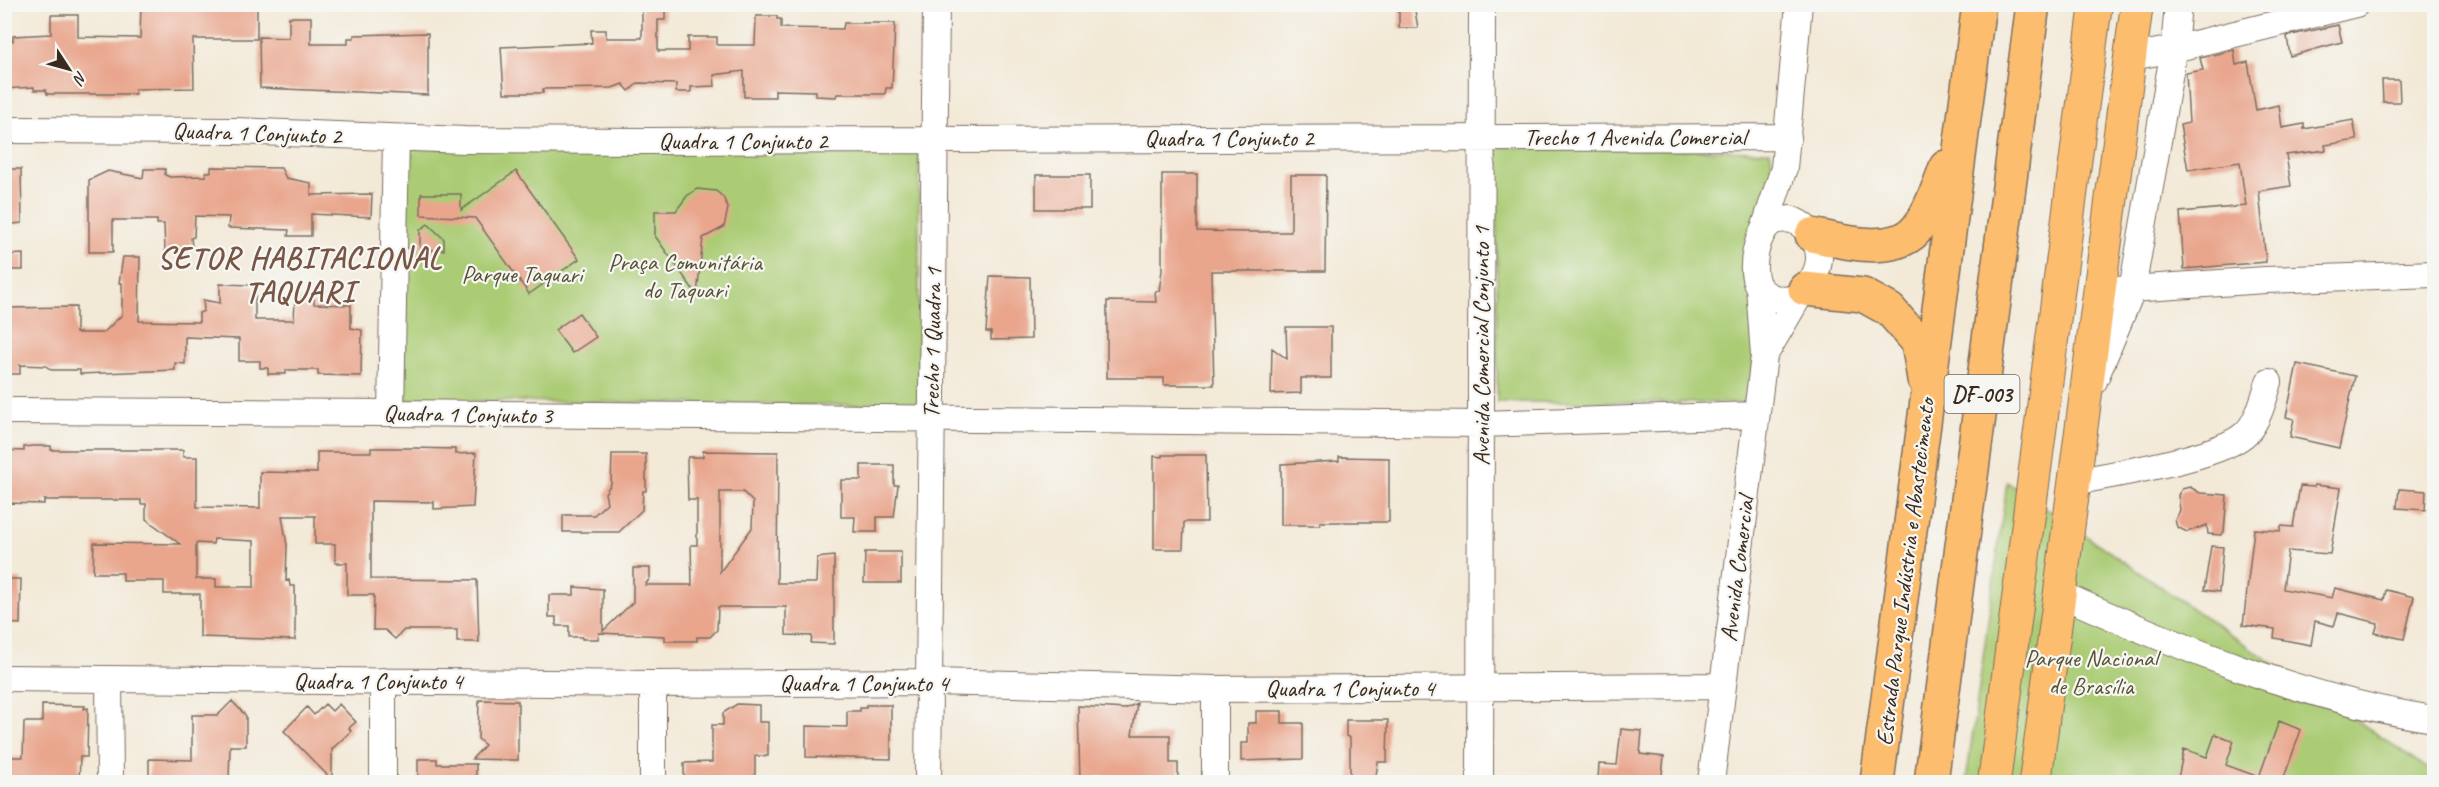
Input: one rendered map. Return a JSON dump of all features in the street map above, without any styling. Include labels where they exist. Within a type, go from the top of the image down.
[{"type":"highway","name":"Estrada Parque Indústria e Abastecimento","points":[[1877,783],[1979,4]]},
{"type":"highway","name":"DF-003","points":[[1930,783],[2033,4]]},
{"type":"highway","points":[[1806,229],[1855,244],[1887,243],[1912,234],[1933,202],[1964,122]]},
{"type":"highway","points":[[1801,293],[1863,295],[1890,310],[1918,342],[1928,397]]},
{"type":"main road","points":[[1994,783],[2096,4]]},
{"type":"main road","points":[[2035,783],[2137,4]]},
{"type":"street","name":"Trecho 1 Quadra 1","points":[[928,783],[936,4]]},
{"type":"street","name":"Avenida Comercial Conjunto 1","points":[[1480,783],[1482,4]]},
{"type":"street","points":[[1764,229],[1773,221],[1790,219],[1806,229],[1818,243],[1817,272],[1801,293],[1783,302],[1767,295],[1758,287],[1755,277],[1755,258],[1764,229],[1784,168],[1799,4]]},
{"type":"street","points":[[2085,400],[2132,290],[2175,49],[2178,4]]},
{"type":"street","points":[[2131,57],[2175,49],[2356,4]]},
{"type":"street","name":"Quadra 1 Conjunto 2","points":[[4,130],[235,131],[396,138],[805,142],[935,138],[1482,138]]},
{"type":"street","name":"Trecho 1 Avenida Comercial","points":[[1482,138],[1788,137]]},
{"type":"street","points":[[392,412],[396,138]]},
{"type":"street","points":[[1784,168],[1806,229]]},
{"type":"street","points":[[2100,291],[2265,280],[2434,274]]},
{"type":"street","name":"Avenida Comercial","points":[[1711,783],[1764,356],[1758,287]]},
{"type":"street","name":"Avenida Comercial","points":[[1764,356],[1801,293]]},
{"type":"street","points":[[2075,482],[2138,470],[2224,447],[2247,432],[2262,408],[2269,382]]},
{"type":"street","name":"Quadra 1 Conjunto 3","points":[[4,411],[392,412],[1481,424],[1756,415]]},
{"type":"street","points":[[2060,594],[2180,645],[2285,682],[2383,711],[2434,719]]},
{"type":"street","name":"Quadra 1 Conjunto 4","points":[[4,678],[653,684],[928,682],[1215,688],[1723,686]]},
{"type":"street","points":[[109,679],[110,783]]},
{"type":"street","points":[[383,681],[383,783]]},
{"type":"street","points":[[652,783],[653,684]]},
{"type":"street","points":[[1215,688],[1215,783]]},
{"type":"green space","points":[[1497,147],[1770,151],[1774,172],[1750,403],[1497,402]]},
{"type":"green space","name":"Praça Comunitária do Taquari","points":[[401,148],[919,149],[919,406],[406,400]]},
{"type":"green space","name":"Parque Nacional de Brasília","points":[[2007,482],[2434,773],[2434,782],[1966,782]]},
{"type":"building","points":[[141,4],[257,4],[257,39],[193,39],[194,88],[135,89],[135,94],[47,94],[46,90],[34,90],[34,87],[4,89],[4,40],[13,41],[13,36],[51,34],[51,15],[78,15],[78,37],[140,38]]},
{"type":"building","points":[[642,4],[665,4],[665,20],[658,20],[658,51],[688,51],[688,37],[717,37],[717,45],[755,45],[756,16],[777,16],[777,19],[781,19],[781,28],[843,29],[844,23],[895,23],[892,88],[886,88],[885,94],[837,94],[836,97],[816,96],[816,91],[775,90],[775,97],[744,97],[744,71],[714,75],[715,86],[691,87],[691,92],[676,92],[676,84],[638,83],[629,91],[623,84],[612,88],[543,89],[543,93],[504,93],[501,47],[592,43],[591,30],[606,30],[606,38],[642,38]]},
{"type":"building","points":[[1399,5],[1414,5],[1418,28],[1399,28]]},
{"type":"building","points":[[289,17],[311,17],[311,44],[348,44],[348,38],[354,38],[354,35],[428,33],[428,95],[260,88],[259,37],[289,38]]},
{"type":"building","points":[[2338,25],[2342,42],[2290,56],[2287,36]]},
{"type":"building","points":[[2234,50],[2236,65],[2248,62],[2256,110],[2279,105],[2282,128],[2304,124],[2304,129],[2353,120],[2357,140],[2325,145],[2326,150],[2286,155],[2291,186],[2259,191],[2266,262],[2184,269],[2180,212],[2246,206],[2240,162],[2188,170],[2180,125],[2189,123],[2186,73],[2203,70],[2200,58]]},
{"type":"building","points":[[2382,80],[2399,80],[2400,102],[2383,102]]},
{"type":"building","points":[[211,167],[281,168],[286,178],[311,183],[311,195],[372,194],[371,217],[311,214],[311,236],[288,236],[289,230],[228,228],[229,217],[195,216],[192,246],[186,246],[186,251],[165,251],[164,224],[157,224],[157,220],[113,220],[113,252],[89,252],[89,180],[108,171],[143,178],[144,169],[165,169],[165,175],[170,177],[206,176],[205,172],[211,172]]},
{"type":"building","points":[[4,169],[21,169],[22,223],[4,225]]},
{"type":"building","points":[[516,171],[579,259],[529,294],[475,218],[421,215],[421,194],[461,194],[461,210]]},
{"type":"building","points":[[1162,174],[1197,174],[1197,231],[1247,232],[1291,232],[1291,175],[1326,175],[1325,271],[1211,271],[1214,385],[1164,385],[1164,378],[1107,378],[1107,301],[1156,302],[1155,291],[1159,291],[1162,270]]},
{"type":"building","points":[[1036,175],[1090,175],[1090,209],[1036,209]]},
{"type":"building","points":[[697,189],[716,191],[723,197],[728,208],[724,227],[703,238],[697,295],[655,236],[655,211],[676,211],[687,196]]},
{"type":"building","points":[[428,224],[444,239],[444,250],[420,250],[420,230]]},
{"type":"building","points":[[23,254],[23,270],[4,270],[4,255]]},
{"type":"building","points":[[123,257],[140,257],[139,321],[199,322],[199,313],[204,311],[203,300],[220,303],[220,284],[252,285],[255,289],[255,320],[294,320],[295,299],[314,299],[314,304],[351,305],[351,328],[362,330],[361,376],[318,375],[318,370],[286,370],[286,374],[268,374],[268,368],[260,368],[260,361],[239,361],[239,339],[185,337],[185,364],[175,363],[175,370],[80,374],[80,370],[51,370],[46,366],[20,365],[20,374],[4,374],[4,308],[76,307],[76,333],[103,333],[122,315],[122,283],[119,283]]},
{"type":"building","points":[[990,276],[1030,277],[1031,339],[991,340],[991,332],[986,332]]},
{"type":"building","points":[[579,313],[596,337],[572,353],[555,330]]},
{"type":"building","points":[[1286,327],[1331,327],[1331,378],[1301,378],[1301,393],[1271,394],[1272,348],[1287,359]]},
{"type":"building","points":[[2297,364],[2355,376],[2339,448],[2290,437],[2294,419],[2286,417]]},
{"type":"building","points":[[51,446],[51,450],[183,450],[183,457],[197,457],[197,507],[260,508],[260,472],[317,473],[317,452],[371,452],[371,448],[414,448],[455,449],[455,454],[476,453],[473,507],[434,509],[434,502],[371,501],[371,579],[477,580],[479,642],[457,642],[457,630],[404,630],[395,639],[385,630],[373,630],[374,595],[347,595],[347,563],[335,563],[335,544],[315,544],[315,516],[282,516],[287,545],[286,581],[289,580],[290,586],[295,586],[295,640],[200,637],[200,594],[164,594],[164,581],[123,581],[123,573],[93,573],[94,543],[180,544],[146,519],[146,504],[141,504],[141,500],[44,500],[44,504],[4,503],[4,450],[24,451],[24,447]],"holes":[[[214,539],[254,541],[254,587],[216,587],[216,579],[196,579],[196,543],[213,544]]]},
{"type":"building","points":[[703,451],[778,452],[777,583],[816,583],[817,558],[834,556],[834,644],[811,643],[812,636],[786,635],[786,607],[718,607],[717,630],[710,637],[697,637],[697,641],[665,641],[665,636],[599,633],[598,639],[569,637],[569,626],[556,626],[556,617],[549,617],[549,595],[574,595],[574,587],[603,589],[603,631],[633,602],[633,568],[650,568],[650,578],[645,585],[692,585],[691,545],[697,545],[697,500],[688,500],[687,460],[688,457],[703,457]],"holes":[[[720,492],[743,492],[753,502],[752,528],[720,572]]]},
{"type":"building","points":[[612,454],[646,454],[646,491],[643,491],[642,510],[619,532],[563,532],[563,515],[594,515],[607,503],[605,493],[611,484]]},
{"type":"building","points":[[1162,455],[1206,455],[1207,522],[1184,522],[1183,549],[1154,549],[1154,456],[1162,457]]},
{"type":"building","points":[[1339,457],[1389,458],[1389,522],[1320,522],[1320,525],[1281,525],[1281,464],[1339,461]]},
{"type":"building","points":[[861,465],[894,465],[894,485],[898,485],[894,517],[877,517],[877,532],[854,532],[855,517],[841,517],[841,480],[861,480]]},
{"type":"building","points":[[2314,485],[2341,488],[2330,554],[2288,551],[2283,589],[2332,598],[2335,588],[2384,600],[2386,590],[2414,597],[2404,639],[2375,633],[2378,623],[2338,613],[2334,626],[2315,621],[2311,645],[2274,638],[2275,629],[2243,625],[2254,529],[2280,531],[2281,526],[2293,527],[2300,486],[2314,487]]},
{"type":"building","points":[[2190,487],[2200,493],[2227,495],[2224,532],[2221,535],[2208,534],[2207,525],[2187,532],[2177,527],[2175,520],[2180,510],[2178,495],[2182,489]]},
{"type":"building","points":[[2399,489],[2426,491],[2425,510],[2397,508]]},
{"type":"building","points":[[2211,546],[2223,547],[2219,592],[2204,590]]},
{"type":"building","points":[[865,552],[901,552],[901,583],[864,583]]},
{"type":"building","points":[[4,579],[21,579],[20,624],[4,623]]},
{"type":"building","points":[[479,700],[518,701],[518,760],[472,759],[485,745],[478,739]]},
{"type":"building","points":[[232,701],[246,716],[246,746],[230,746],[229,781],[149,781],[149,759],[192,760],[192,715],[218,715]]},
{"type":"building","points":[[1137,703],[1132,735],[1170,735],[1170,763],[1178,763],[1178,783],[1131,783],[1131,777],[1096,777],[1096,783],[1080,783],[1078,706],[1125,709]]},
{"type":"building","points":[[325,704],[332,711],[339,704],[356,722],[349,728],[351,731],[332,749],[332,780],[284,731],[307,707],[314,715]]},
{"type":"building","points":[[737,704],[759,705],[759,722],[768,722],[768,756],[755,756],[755,783],[684,783],[684,763],[712,762],[712,725],[723,725],[723,713]]},
{"type":"building","points":[[42,705],[85,706],[84,709],[88,708],[87,757],[80,757],[79,783],[4,783],[4,757],[23,757],[24,722],[42,722]]},
{"type":"building","points":[[866,705],[891,705],[891,759],[806,757],[806,726],[847,727],[847,711],[860,711],[860,708],[866,708]]},
{"type":"building","points":[[1256,711],[1282,711],[1282,723],[1303,723],[1303,759],[1241,761],[1241,743],[1248,743],[1248,723],[1256,723]]},
{"type":"building","points":[[1346,720],[1388,720],[1387,762],[1378,762],[1375,783],[1350,783],[1350,738],[1346,736]]},
{"type":"building","points":[[2279,721],[2301,730],[2282,783],[2177,783],[2184,749],[2207,757],[2215,734],[2234,741],[2226,765],[2259,777]]},
{"type":"building","points":[[1621,729],[1642,731],[1640,754],[1664,757],[1661,783],[1615,783],[1598,779],[1599,764],[1617,765]]},
{"type":"building","points":[[418,759],[437,759],[437,764],[476,764],[476,783],[418,783]]},
{"type":"district","name":"SETOR HABITACIONAL TAQUARI","points":[[300,275]]},
{"type":"park label","name":"Parque Taquari","points":[[522,274]]}]
